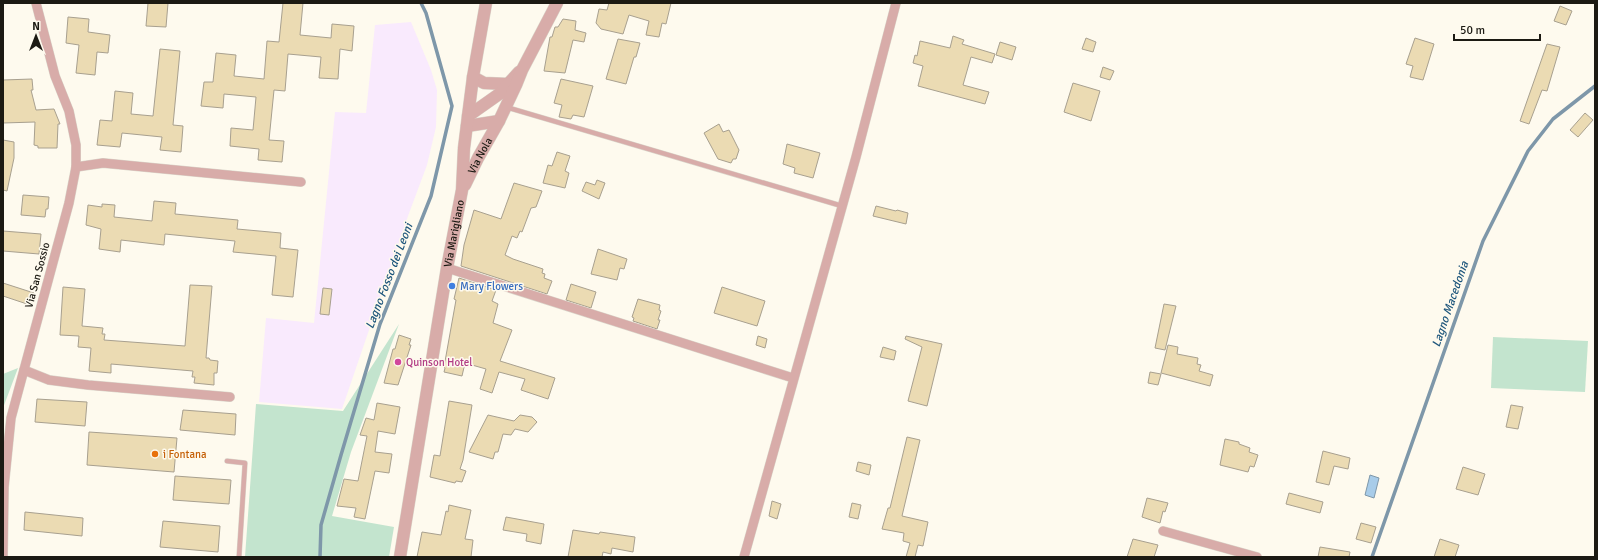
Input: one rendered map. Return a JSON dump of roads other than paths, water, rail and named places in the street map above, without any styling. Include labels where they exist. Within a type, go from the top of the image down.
[{"type":"street","name":"Via San Sossio","points":[[3,557],[4,487],[11,418],[69,203],[76,167],[76,146],[69,111],[55,76],[36,3]]},
{"type":"street","name":"Via Marigliano","points":[[400,557],[447,268],[462,190],[467,121],[486,3]]},
{"type":"street","name":"Via Nola","points":[[462,190],[499,121],[522,70],[557,3]]},
{"type":"street","points":[[744,557],[842,206],[896,3]]},
{"type":"street","name":"Via Nola","points":[[467,121],[502,92],[522,70]]},
{"type":"street","points":[[473,77],[484,83],[508,84]]},
{"type":"street","name":"Via Nola","points":[[467,121],[499,121]]},
{"type":"street","points":[[76,167],[103,163],[301,182]]},
{"type":"street","points":[[447,268],[793,378]]},
{"type":"street","points":[[24,370],[49,380],[88,385],[230,397]]},
{"type":"street","points":[[1163,531],[1257,557]]},
{"type":"lane","points":[[506,107],[842,206]]},
{"type":"lane","points":[[227,461],[245,463],[239,557]]},
{"type":"water","points":[[1370,475],[1379,478],[1374,498],[1365,495]]},
{"type":"waterway","name":"Lagno Fosso dei Leoni","points":[[320,557],[321,525],[341,455],[380,324],[431,196],[452,106],[426,13],[421,3]]},
{"type":"waterway","name":"Lagno Macedonia","points":[[1372,557],[1483,241],[1528,151],[1553,119],[1595,86]]},
{"type":"place","name":"Mary Flowers","points":[[452,286]]},
{"type":"place","name":"Quinson Hotel","points":[[398,362]]},
{"type":"place","name":"i Fontana","points":[[155,454]]}]
